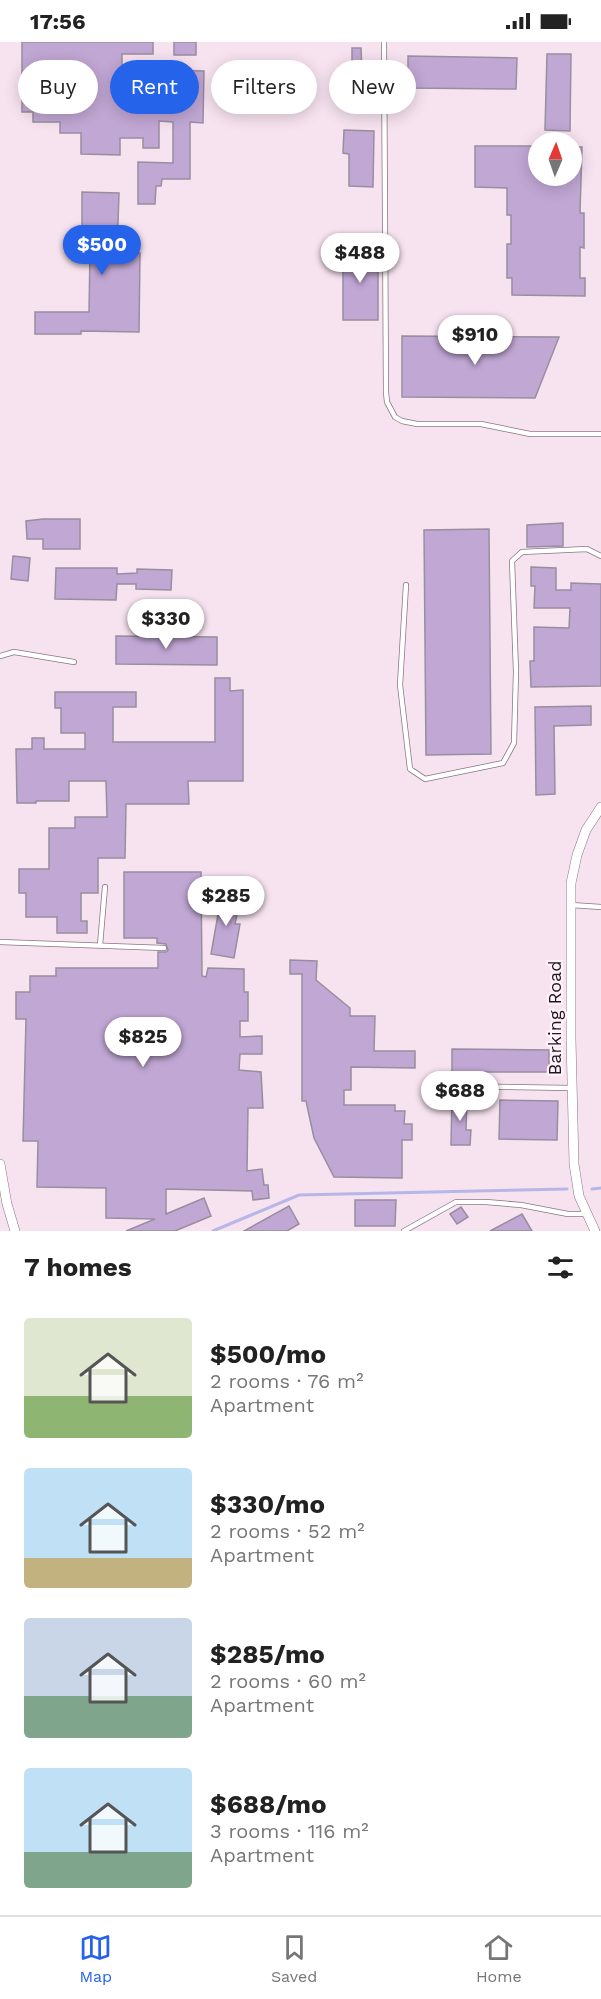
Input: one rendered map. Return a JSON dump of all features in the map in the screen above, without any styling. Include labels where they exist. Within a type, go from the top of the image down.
[{"type":"street","name":"Barking Road","points":[[595,1231],[579,1196],[574,1164],[571,883],[577,855],[586,830],[601,807]]},
{"type":"street","points":[[0,1164],[7,1204],[15,1231]]},
{"type":"lane","points":[[384,42],[386,392],[391,411],[402,421],[417,424],[481,424],[530,434],[601,434]]},
{"type":"lane","points":[[406,585],[400,685],[410,769],[425,779],[503,763],[514,743],[516,672],[512,561],[522,552],[587,549],[601,556]]},
{"type":"lane","points":[[0,656],[14,652],[74,662]]},
{"type":"lane","points":[[100,945],[105,887]]},
{"type":"lane","points":[[571,905],[601,907]]},
{"type":"lane","points":[[0,942],[164,948]]},
{"type":"lane","points":[[442,1086],[572,1088]]},
{"type":"lane","points":[[404,1231],[456,1202],[521,1205],[568,1214],[586,1214]]},
{"type":"building","points":[[22,42],[153,42],[153,54],[122,54],[122,60],[110,60],[110,114],[199,114],[199,71],[204,71],[203,123],[190,122],[190,179],[162,179],[161,186],[156,186],[155,204],[138,204],[138,162],[173,163],[173,122],[159,121],[159,148],[143,148],[143,138],[120,138],[120,155],[81,154],[81,133],[60,133],[60,122],[33,122],[33,114],[98,114],[98,60],[22,60]]},
{"type":"building","points":[[174,42],[196,42],[196,55],[174,55]]},
{"type":"building","points":[[352,48],[361,48],[362,60],[352,60]]},
{"type":"building","points":[[547,54],[571,54],[570,131],[545,130]]},
{"type":"building","points":[[408,56],[517,58],[516,89],[416,88],[416,60],[408,60]]},
{"type":"building","points":[[344,130],[374,131],[373,187],[349,186],[349,154],[343,153]]},
{"type":"building","points":[[475,146],[528,146],[528,186],[581,186],[580,213],[584,213],[584,248],[580,247],[580,278],[585,278],[585,296],[512,295],[512,278],[507,278],[507,244],[511,244],[511,215],[507,215],[507,188],[475,187]]},
{"type":"building","points":[[82,192],[119,193],[117,253],[140,253],[139,332],[81,331],[81,334],[35,334],[35,312],[89,312],[90,252],[82,252]]},
{"type":"building","points":[[343,247],[378,247],[378,320],[343,320]]},
{"type":"building","points":[[402,336],[559,337],[535,398],[402,397]]},
{"type":"building","points":[[80,519],[80,549],[43,549],[43,539],[27,539],[26,521]]},
{"type":"building","points":[[563,523],[563,546],[527,547],[527,525]]},
{"type":"building","points":[[489,529],[491,754],[426,755],[424,530]]},
{"type":"building","points":[[13,556],[30,558],[28,581],[11,579]]},
{"type":"building","points":[[531,567],[556,568],[556,590],[571,590],[571,583],[601,584],[601,686],[531,687],[530,661],[534,661],[534,627],[569,628],[570,608],[534,608],[535,586],[531,586]]},
{"type":"building","points":[[56,568],[117,568],[117,574],[137,573],[137,569],[172,570],[171,590],[136,589],[136,584],[117,584],[116,600],[55,599]]},
{"type":"building","points":[[116,636],[217,637],[217,665],[116,664]]},
{"type":"building","points":[[215,678],[230,678],[230,691],[243,690],[243,781],[188,781],[189,804],[126,804],[125,858],[98,858],[98,893],[81,893],[81,921],[87,921],[87,933],[57,933],[57,917],[26,917],[26,893],[19,893],[19,869],[49,869],[49,828],[75,828],[75,817],[107,817],[106,781],[69,781],[69,801],[17,803],[16,749],[32,749],[32,738],[44,738],[44,749],[85,749],[85,733],[61,733],[61,708],[55,708],[55,692],[136,692],[136,707],[113,707],[113,742],[215,742]]},
{"type":"building","points":[[591,706],[591,725],[554,726],[555,794],[536,795],[535,707]]},
{"type":"building","points":[[124,872],[201,872],[202,976],[206,977],[208,968],[244,969],[244,992],[248,992],[248,1021],[240,1021],[240,1037],[262,1036],[262,1054],[240,1054],[239,1070],[261,1072],[263,1108],[248,1108],[247,1171],[262,1169],[264,1185],[268,1185],[269,1198],[253,1200],[252,1191],[166,1189],[166,1214],[204,1198],[211,1216],[175,1231],[126,1231],[155,1219],[106,1218],[106,1188],[37,1187],[38,1141],[23,1141],[26,1019],[16,1019],[16,992],[30,992],[30,976],[56,976],[56,968],[158,968],[158,952],[168,950],[166,944],[157,943],[157,938],[124,938]]},
{"type":"building","points":[[219,892],[236,896],[234,910],[238,910],[235,924],[240,924],[234,958],[211,954],[219,909],[215,908]]},
{"type":"building","points":[[290,960],[317,961],[316,980],[350,1008],[350,1016],[375,1016],[374,1051],[415,1051],[415,1068],[351,1067],[351,1090],[344,1090],[344,1105],[395,1105],[395,1111],[405,1111],[404,1124],[412,1124],[412,1140],[402,1140],[402,1178],[334,1177],[314,1138],[306,1101],[302,1101],[302,974],[290,974]]},
{"type":"building","points":[[452,1049],[549,1050],[549,1072],[452,1072]]},
{"type":"building","points":[[452,1096],[467,1097],[466,1130],[471,1130],[470,1145],[451,1145]]},
{"type":"building","points":[[500,1100],[558,1101],[557,1140],[499,1139]]},
{"type":"building","points":[[355,1200],[396,1200],[395,1226],[355,1226]]},
{"type":"building","points":[[289,1206],[299,1224],[287,1231],[244,1231]]},
{"type":"building","points":[[461,1207],[468,1217],[457,1224],[450,1214]]},
{"type":"building","points":[[522,1214],[532,1231],[490,1231]]},
{"type":"waterway","points":[[592,1189],[601,1188]]},
{"type":"waterway","points":[[213,1231],[299,1195],[567,1189]]}]
